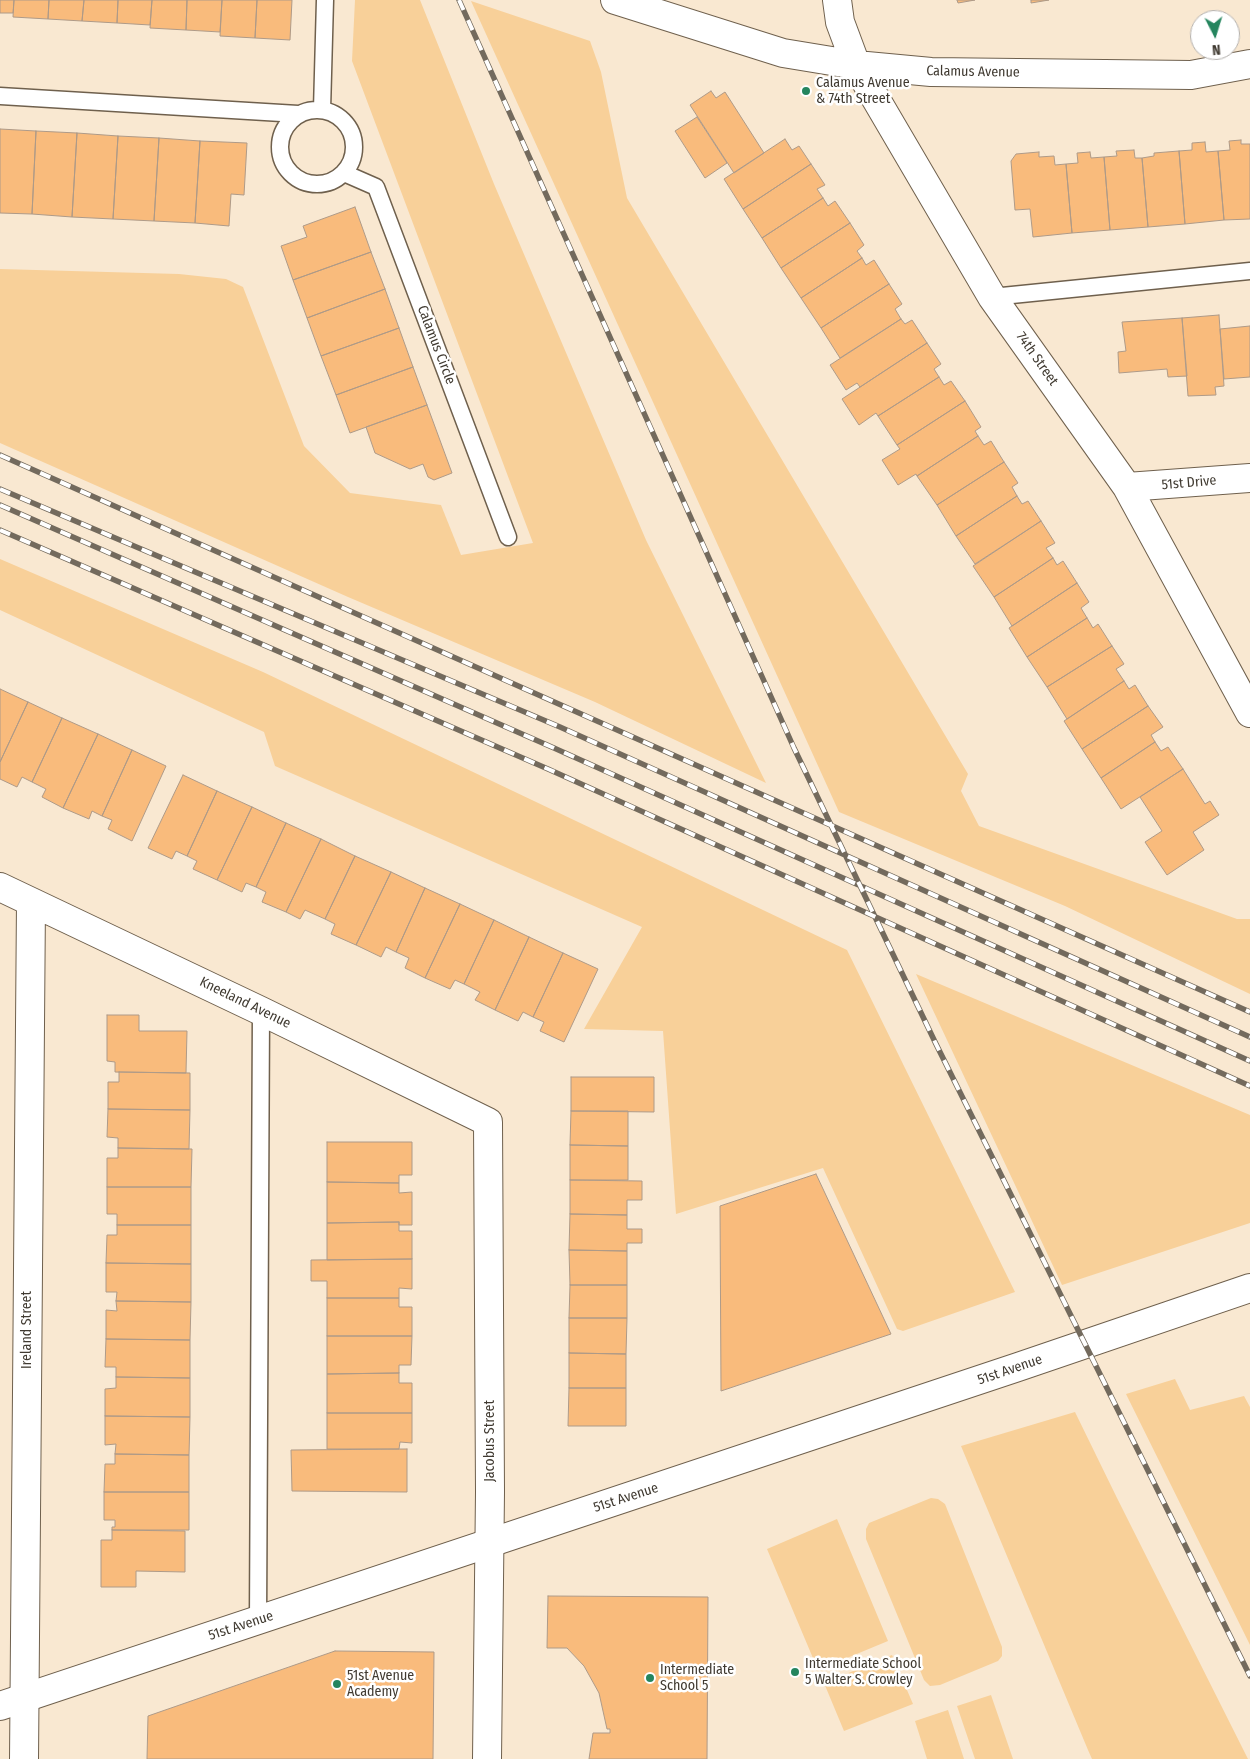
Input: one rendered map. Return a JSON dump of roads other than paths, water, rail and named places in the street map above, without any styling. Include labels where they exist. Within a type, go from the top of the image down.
[{"type":"street","name":"Calamus Avenue","points":[[615,0],[783,52],[856,65],[931,72],[1191,75],[1250,64]]},
{"type":"street","name":"74th Street","points":[[837,0],[840,22],[856,65],[992,297],[1127,488],[1250,713]]},
{"type":"street","name":"51st Drive","points":[[1127,488],[1250,478]]},
{"type":"street","name":"Kneeland Avenue","points":[[0,887],[261,1011],[488,1122]]},
{"type":"street","name":"Ireland Street","points":[[24,1759],[12,1702],[31,902]]},
{"type":"street","name":"Jacobus Street","points":[[487,1759],[489,1544],[488,1122]]},
{"type":"street","name":"51st Avenue","points":[[12,1702],[1250,1288]]},
{"type":"lane","points":[[322,110],[325,0]]},
{"type":"lane","points":[[0,96],[298,114],[310,110],[334,113],[350,129],[354,140],[351,163],[344,173],[334,180],[312,184],[292,174],[284,165],[280,143],[283,131],[298,114]]},
{"type":"lane","name":"Calamus Circle","points":[[344,173],[376,187],[508,537]]},
{"type":"lane","points":[[992,297],[1250,271]]},
{"type":"lane","points":[[258,1620],[261,1011]]},
{"type":"railway","points":[[459,0],[794,748],[936,1044],[1250,1676]]},
{"type":"railway","points":[[0,455],[1250,1012]]},
{"type":"railway","points":[[0,489],[560,727],[1250,1037]]},
{"type":"railway","points":[[0,505],[554,748],[1250,1061]]},
{"type":"railway","points":[[0,530],[548,769],[1250,1086]]},
{"type":"place","name":"Calamus Avenue & 74th Street","points":[[806,91]]},
{"type":"place","name":"Intermediate School 5 Walter S. Crowley","points":[[795,1672]]},
{"type":"place","name":"Intermediate School 5","points":[[650,1678]]},
{"type":"place","name":"51st Avenue Academy","points":[[337,1684]]}]
